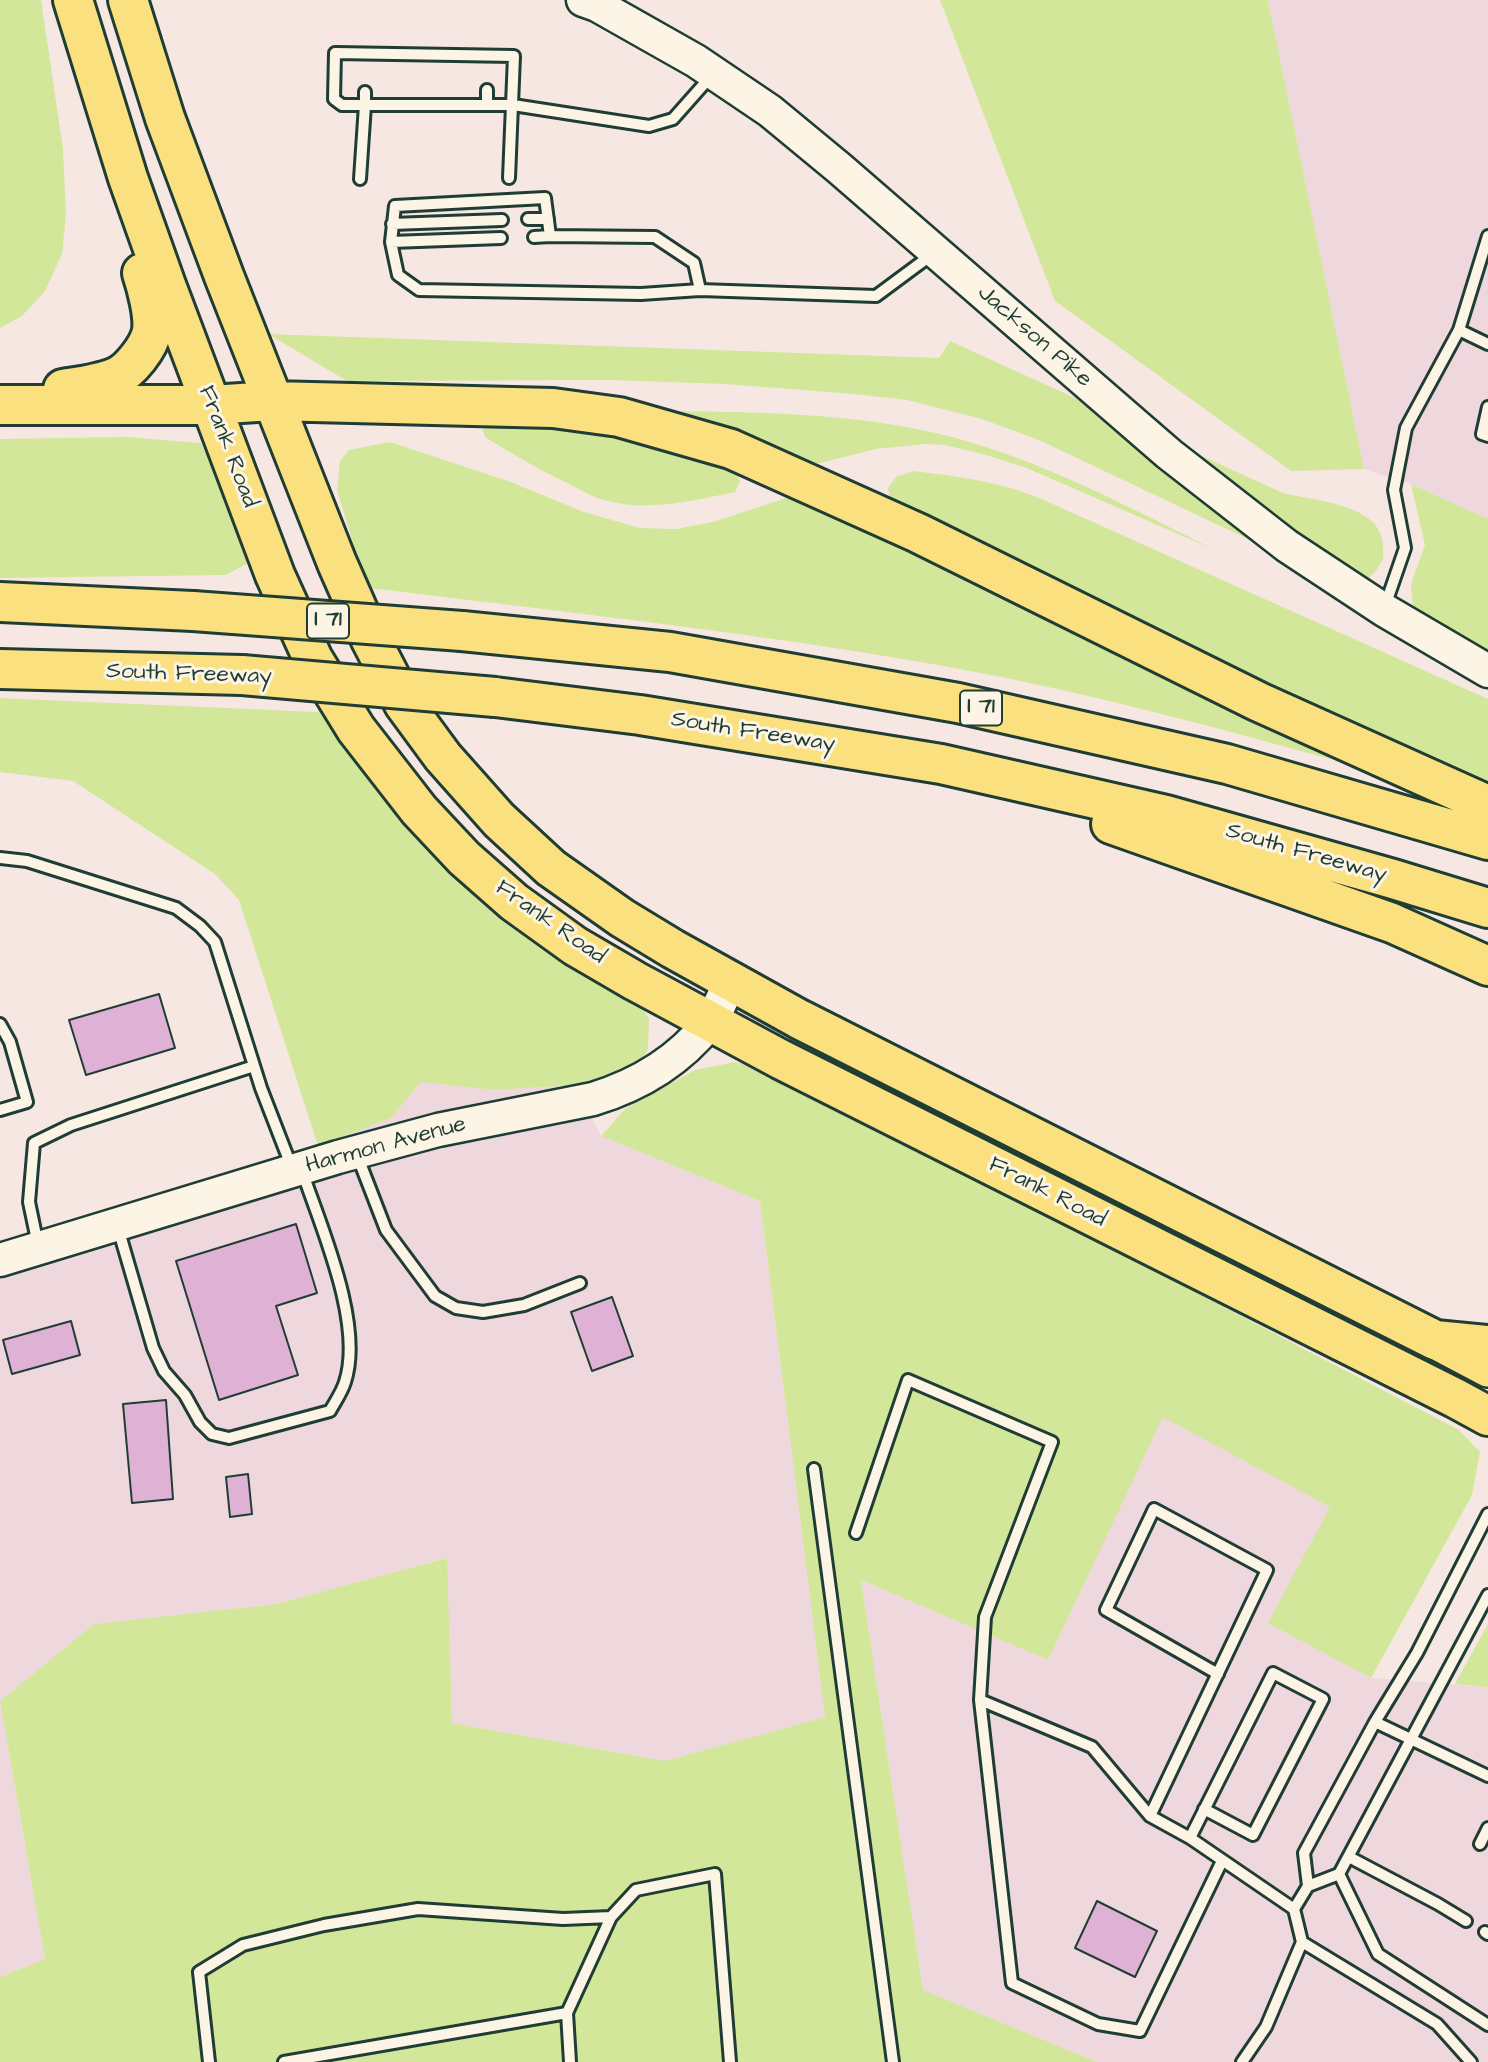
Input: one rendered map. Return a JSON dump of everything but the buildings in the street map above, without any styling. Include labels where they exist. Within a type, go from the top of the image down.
[{"type":"highway","name":"Frank Road","points":[[73,0],[128,178],[275,575],[313,659],[356,729],[419,810],[464,858],[514,902],[575,946],[710,1021],[780,1059],[1488,1416]]},
{"type":"highway","name":"Frank Road","points":[[128,0],[165,118],[272,401],[371,640],[404,704],[443,757],[499,820],[551,868],[622,918],[673,949],[799,1019],[1435,1340]]},
{"type":"highway","points":[[0,399],[97,383],[119,376],[138,359],[152,332],[149,295],[103,148],[96,77]]},
{"type":"highway","points":[[0,405],[211,405],[272,401],[553,408],[619,417],[731,449],[918,533],[1259,702],[1488,805]]},
{"type":"highway","name":"I 71","points":[[0,602],[193,611],[463,631],[670,652],[958,703],[1227,764],[1488,840]]},
{"type":"highway","name":"South Freeway","points":[[0,669],[242,675],[495,697],[640,715],[941,764],[1166,815],[1368,871],[1488,908]]},
{"type":"highway","points":[[941,764],[1392,923],[1488,966]]},
{"type":"highway","points":[[1435,1340],[1488,1345]]},
{"type":"main road","name":"Jackson Pike","points":[[583,0],[696,61],[770,111],[1170,454],[1287,546],[1384,610],[1477,665]]},
{"type":"main road","name":"Harmon Avenue","points":[[0,1260],[356,1152],[438,1130],[611,1094],[651,1075],[672,1060],[710,1021],[731,980]]},
{"type":"main road","name":"Frank Road","points":[[1435,1340],[1488,1368]]},
{"type":"lane","points":[[509,178],[513,105],[514,56],[438,55],[414,60],[389,54],[335,53],[334,99],[342,104],[365,105],[391,98],[438,99],[461,105],[513,105],[649,126],[673,119],[713,73]]},
{"type":"lane","points":[[366,54],[366,67]]},
{"type":"lane","points":[[389,54],[390,68]]},
{"type":"lane","points":[[438,55],[438,69]]},
{"type":"lane","points":[[460,55],[460,68]]},
{"type":"lane","points":[[485,55],[486,68]]},
{"type":"lane","points":[[487,90],[488,105]]},
{"type":"lane","points":[[360,179],[365,92]]},
{"type":"lane","points":[[461,92],[461,105]]},
{"type":"lane","points":[[550,236],[545,198],[396,206],[391,242],[398,275],[419,290],[641,294],[700,290],[876,296],[936,252]]},
{"type":"lane","points":[[528,219],[548,219]]},
{"type":"lane","points":[[392,224],[502,220]]},
{"type":"lane","points":[[1384,610],[1405,548],[1394,490],[1406,428],[1459,330],[1488,236]]},
{"type":"lane","points":[[534,237],[655,237],[694,263],[700,290]]},
{"type":"lane","points":[[391,242],[501,238]]},
{"type":"lane","points":[[1459,330],[1488,344]]},
{"type":"lane","points":[[1488,407],[1482,433],[1488,436]]},
{"type":"lane","points":[[0,858],[27,861],[176,908],[200,926],[215,942],[254,1066],[297,1169],[345,1298],[350,1354],[345,1383],[330,1411],[229,1438],[212,1434],[200,1422],[185,1395],[164,1371],[153,1348],[117,1224]]},
{"type":"lane","points":[[0,1024],[10,1042],[27,1102],[0,1111]]},
{"type":"lane","points":[[38,1248],[29,1202],[34,1143],[71,1125],[254,1066]]},
{"type":"lane","points":[[356,1152],[386,1230],[435,1296],[456,1308],[484,1312],[524,1305],[580,1283]]},
{"type":"lane","points":[[856,1533],[908,1380],[1052,1442],[985,1617],[980,1700],[1012,1983],[1098,2024],[1140,2031],[1222,1861]]},
{"type":"lane","points":[[814,1469],[893,2062]]},
{"type":"lane","points":[[1150,1816],[1218,1674],[1267,1570],[1154,1509],[1106,1610],[1218,1674]]},
{"type":"lane","points":[[1308,1886],[1304,1853],[1417,1653],[1488,1514]]},
{"type":"lane","points":[[1294,1909],[1308,1886],[1339,1874],[1488,1595]]},
{"type":"lane","points":[[1190,1838],[1204,1809],[1273,1673],[1323,1699],[1253,1835],[1204,1809]]},
{"type":"lane","points":[[980,1700],[1092,1747],[1150,1816],[1190,1838],[1294,1909],[1302,1942],[1266,2027],[1242,2062]]},
{"type":"lane","points":[[1376,1722],[1488,1776]]},
{"type":"lane","points":[[1480,1844],[1488,1828]]},
{"type":"lane","points":[[1349,1857],[1466,1921]]},
{"type":"lane","points":[[570,2062],[567,2013],[611,1917],[636,1890],[715,1874],[730,2062]]},
{"type":"lane","points":[[1339,1874],[1378,1954],[1488,2025]]},
{"type":"lane","points":[[209,2062],[199,1972],[243,1944],[324,1925],[418,1909],[563,1919],[611,1917]]},
{"type":"lane","points":[[1302,1942],[1437,2024],[1471,2062]]},
{"type":"lane","points":[[284,2062],[567,2013]]},
{"type":"shaded area","points":[[1268,0],[1488,0],[1488,519],[1411,484],[1364,469]]},
{"type":"shaded area","points":[[421,1082],[494,1090],[576,1085],[601,1136],[760,1201],[825,1717],[665,1761],[452,1723],[446,1558],[276,1604],[94,1624],[0,1701],[0,1248],[318,1146],[391,1118]]},
{"type":"shaded area","points":[[1163,1416],[1330,1507],[1371,1678],[1488,1687],[1488,2062],[1097,2062],[923,1990],[861,1580],[1048,1660]]},
{"type":"shaded area","points":[[0,1702],[45,1959],[0,1977]]},
{"type":"green space","points":[[0,0],[41,0],[63,149],[66,214],[62,254],[45,291],[22,316],[0,328]]},
{"type":"green space","points":[[940,0],[1268,0],[1364,469],[1291,471],[1055,301]]},
{"type":"green space","points":[[268,334],[939,358],[950,341],[1283,493],[1329,502],[1360,513],[1373,522],[1381,533],[1383,560],[1367,579],[1347,586],[1041,441],[982,419],[907,400],[725,384],[611,380],[347,381]]},
{"type":"green space","points":[[665,411],[773,413],[846,418],[952,437],[1021,459],[1054,473],[1217,551],[1027,468],[986,455],[945,445],[924,444],[876,449],[808,466]]},
{"type":"green space","points":[[569,423],[731,465],[740,481],[735,492],[688,501],[640,505],[608,501],[588,494],[516,456],[485,437],[482,428]]},
{"type":"green space","points":[[125,437],[201,443],[252,561],[226,575],[0,578],[0,439]]},
{"type":"green space","points":[[390,442],[508,481],[584,512],[640,528],[676,529],[713,522],[786,498],[809,497],[1349,758],[1345,763],[1105,700],[1009,678],[888,656],[670,625],[367,589],[337,490],[340,461],[349,450]]},
{"type":"green space","points":[[913,471],[976,480],[1037,497],[1488,699],[1488,782],[1266,688],[890,500],[888,488],[896,477]]},
{"type":"green space","points":[[1411,484],[1488,519],[1488,659],[1421,624],[1413,607],[1411,584],[1425,545]]},
{"type":"green space","points":[[0,698],[340,713],[637,1001],[649,1019],[648,1049],[638,1065],[576,1085],[494,1090],[421,1082],[391,1118],[318,1146],[239,900],[215,874],[73,781],[0,772]]},
{"type":"green space","points":[[735,1062],[774,1072],[1459,1430],[1480,1452],[1472,1495],[1371,1678],[1268,1623],[1330,1507],[1163,1417],[1048,1660],[861,1580],[923,1990],[1097,2062],[0,2062],[0,1977],[45,1959],[0,1701],[94,1624],[276,1604],[447,1558],[452,1723],[665,1761],[825,1717],[760,1201],[601,1136],[625,1109],[695,1070]]},
{"type":"green space","points":[[1488,1624],[1488,1687],[1455,1684]]}]
